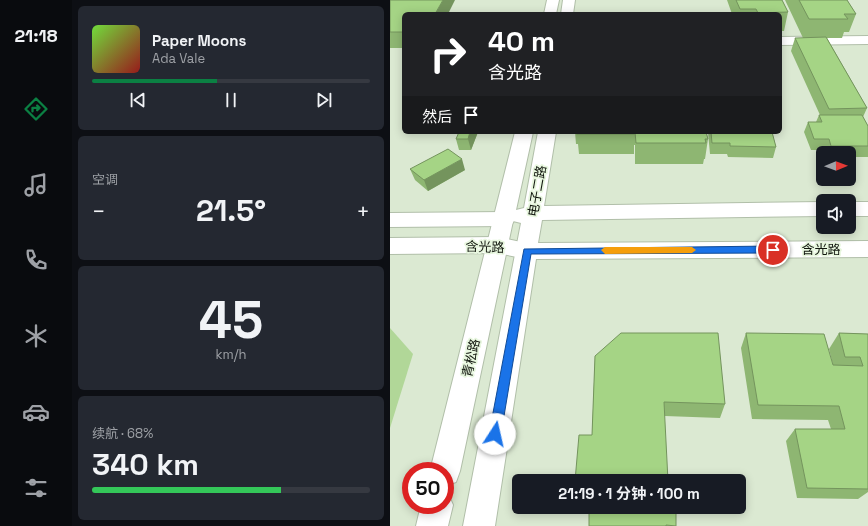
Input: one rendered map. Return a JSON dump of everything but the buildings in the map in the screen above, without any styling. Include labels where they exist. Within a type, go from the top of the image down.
[{"type":"main road","points":[[550,12],[553,0]]},
{"type":"main road","points":[[567,12],[569,0]]},
{"type":"main road","points":[[782,41],[868,40]]},
{"type":"main road","name":"电子二路","points":[[497,245],[505,219],[524,134]]},
{"type":"main road","name":"电子二路","points":[[527,251],[547,134]]},
{"type":"main road","points":[[390,220],[505,219],[533,213],[816,209]]},
{"type":"main road","points":[[856,209],[868,209]]},
{"type":"main road","name":"含光路","points":[[390,246],[497,245],[527,251],[868,249]]},
{"type":"main road","name":"青松路","points":[[447,462],[497,245]]},
{"type":"main road","points":[[479,526],[527,251]]},
{"type":"main road","points":[[432,526],[435,514]]},
{"type":"green space","points":[[390,328],[413,354],[390,428]]},
{"type":"slow traffic","points":[[605,250],[692,250]]},
{"type":"route","points":[[495,434],[527,251],[773,250]]}]
